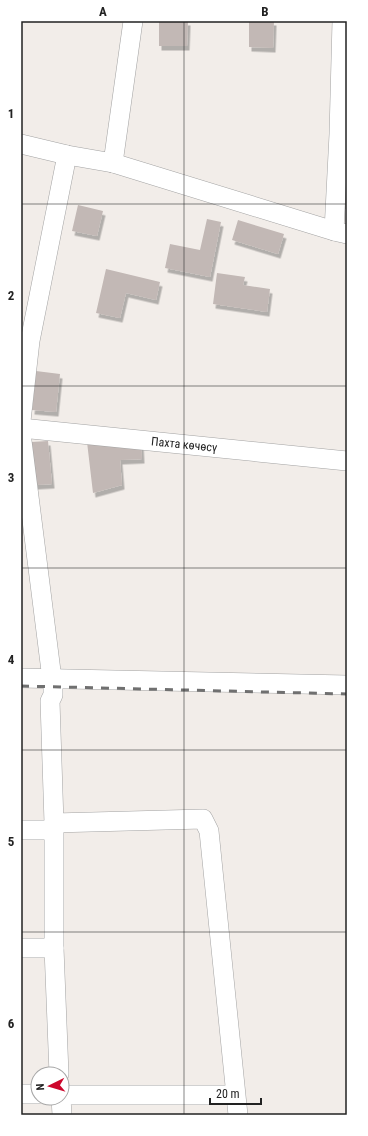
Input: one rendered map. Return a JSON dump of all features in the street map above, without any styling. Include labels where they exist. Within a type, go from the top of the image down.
[{"type":"street","points":[[113,163],[133,21]]},
{"type":"street","points":[[21,144],[67,155],[113,163],[340,233],[339,126],[342,21]]},
{"type":"street","points":[[21,421],[30,341],[67,155]]},
{"type":"street","name":"Пахта көчөсү","points":[[21,428],[347,461]]},
{"type":"street","points":[[21,433],[52,678],[53,695],[50,701],[54,827],[54,948],[60,1066]]},
{"type":"street","points":[[21,678],[347,685]]},
{"type":"street","points":[[21,830],[203,819],[209,831],[238,1115]]},
{"type":"street","points":[[21,948],[54,948]]},
{"type":"street","points":[[70,1095],[235,1095]]},
{"type":"building","points":[[159,21],[188,21],[187,46],[159,46]]},
{"type":"building","points":[[249,21],[274,21],[273,48],[249,47]]},
{"type":"building","points":[[346,177],[347,209],[344,209]]},
{"type":"building","points":[[78,205],[103,211],[97,236],[72,231]]},
{"type":"building","points":[[207,219],[221,222],[210,277],[165,268],[170,244],[200,250]]},
{"type":"building","points":[[238,220],[284,234],[278,254],[232,240]]},
{"type":"building","points":[[106,269],[160,282],[156,300],[126,293],[120,318],[96,313]]},
{"type":"building","points":[[217,273],[245,277],[243,285],[270,289],[267,312],[213,304]]},
{"type":"building","points":[[36,371],[60,374],[56,412],[32,410]]},
{"type":"building","points":[[48,441],[52,484],[35,485],[31,442]]},
{"type":"building","points":[[141,441],[142,459],[120,460],[122,485],[93,493],[87,442]]},
{"type":"railway","points":[[21,686],[347,694]]}]
